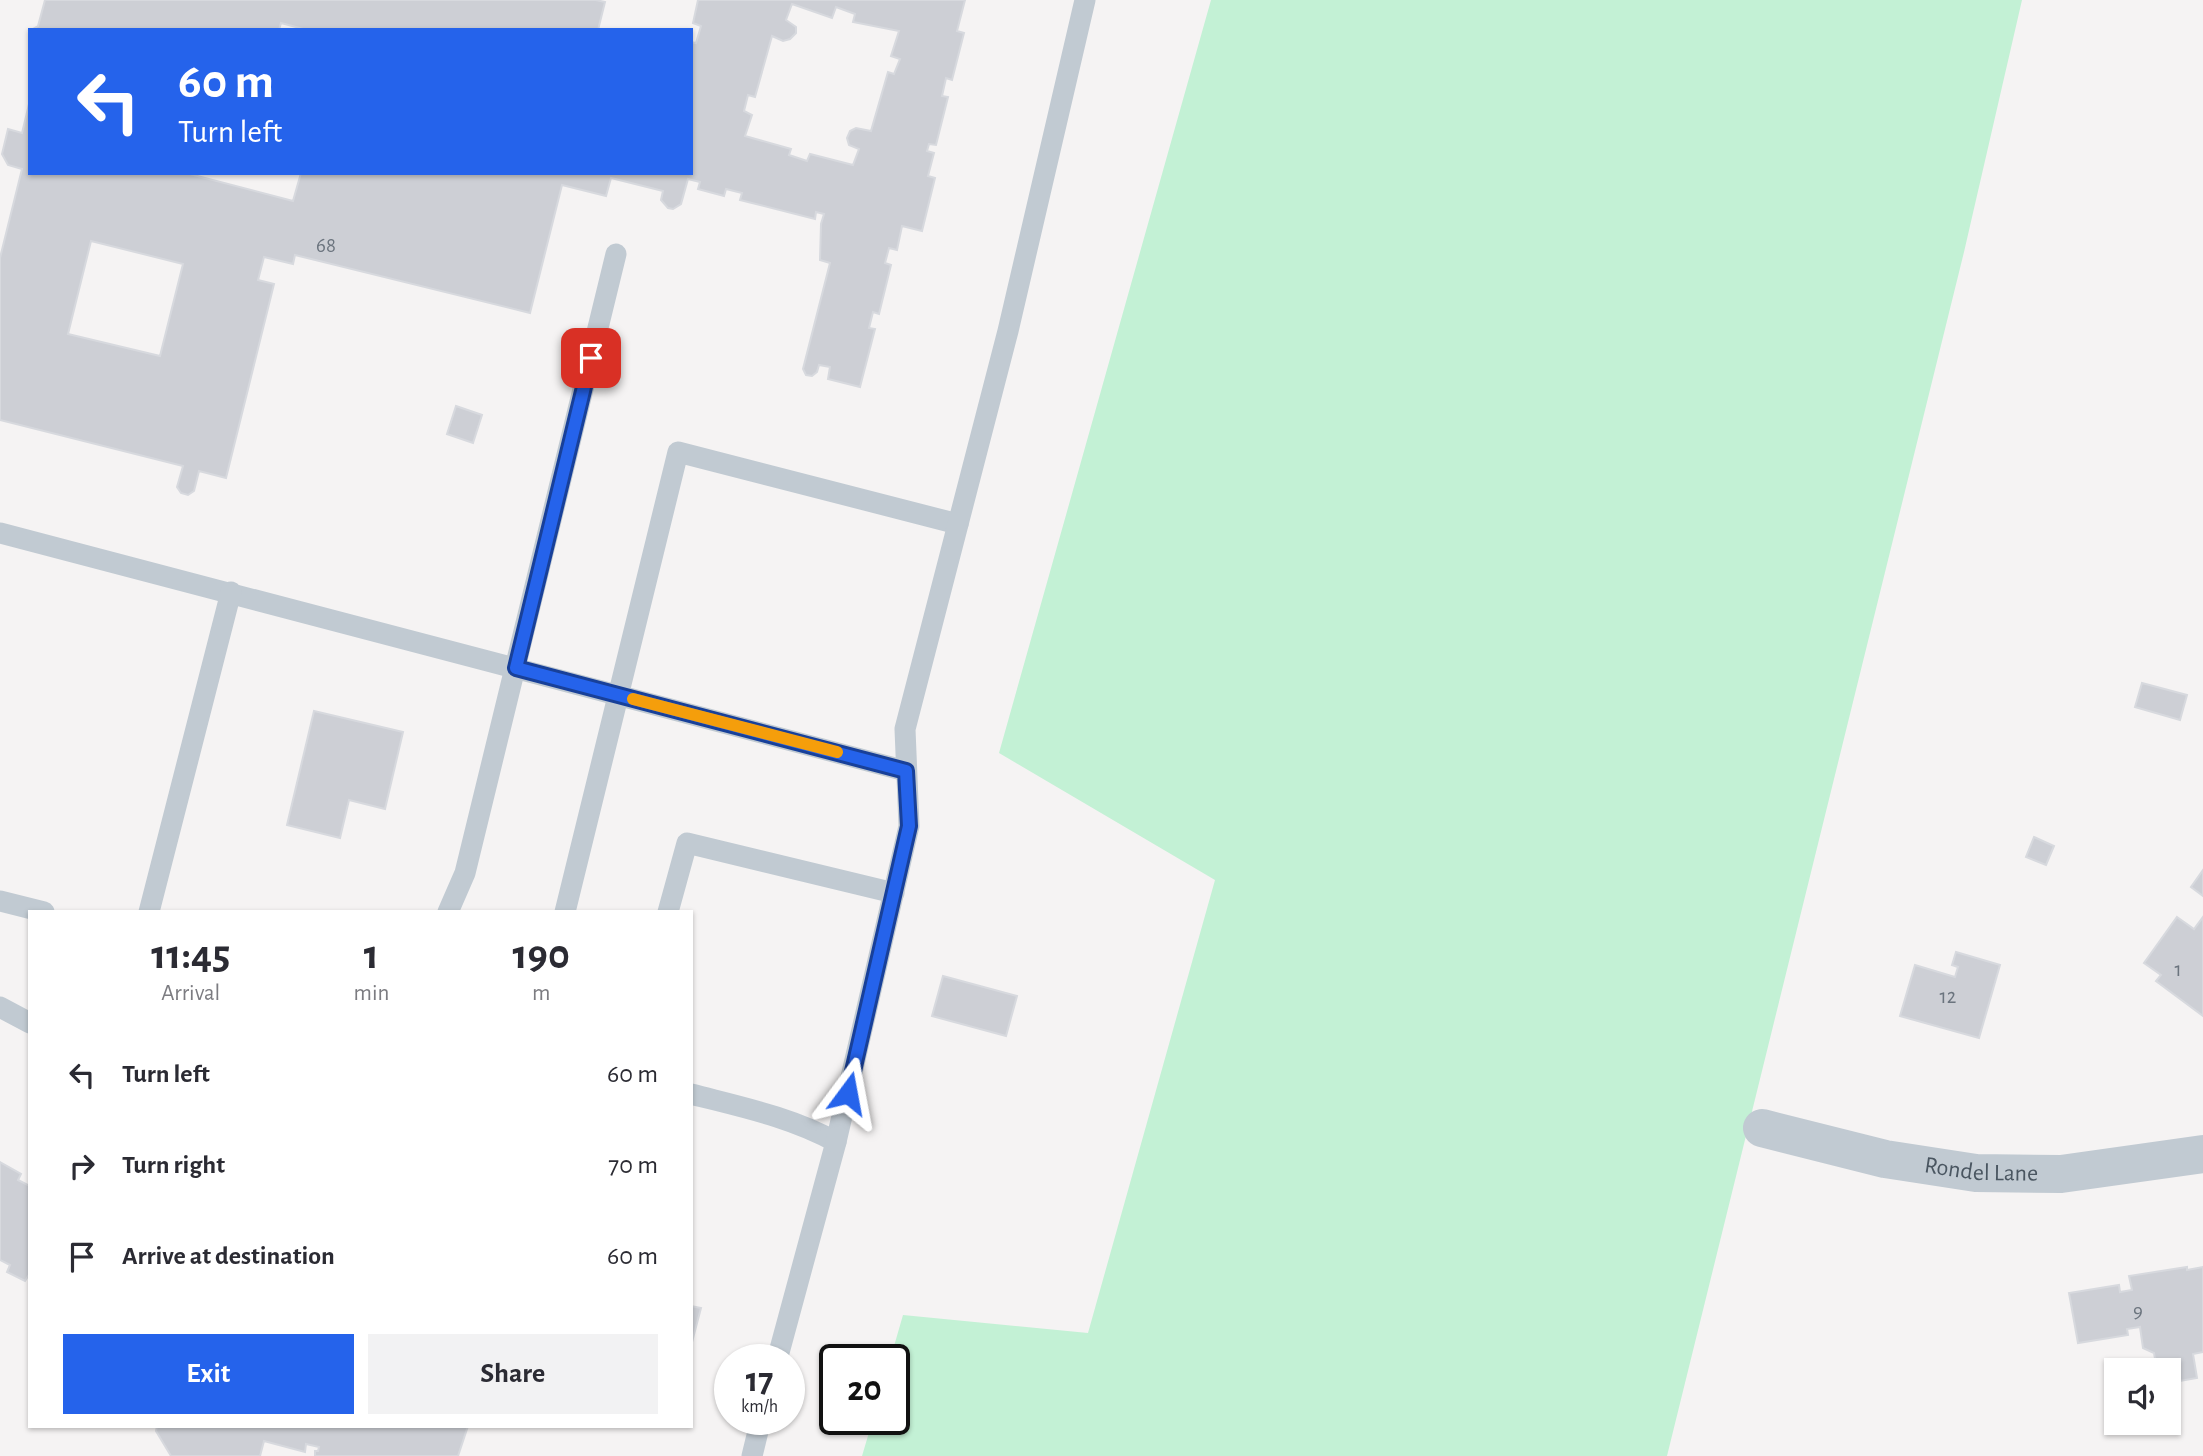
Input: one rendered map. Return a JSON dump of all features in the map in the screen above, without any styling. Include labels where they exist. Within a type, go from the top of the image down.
[{"type":"street","name":"Rondel Lane","points":[[1762,1128],[1885,1159],[1976,1173],[2061,1174],[2203,1154]]},
{"type":"lane","points":[[781,1344],[836,1142],[909,826],[905,729],[1008,331],[1085,0]]},
{"type":"lane","points":[[448,910],[465,873],[616,254]]},
{"type":"lane","points":[[565,910],[678,452],[958,524]]},
{"type":"lane","points":[[0,533],[906,771]]},
{"type":"lane","points":[[150,910],[231,592]]},
{"type":"lane","points":[[669,910],[687,843],[894,893]]},
{"type":"lane","points":[[0,901],[36,910]]},
{"type":"lane","points":[[0,1007],[28,1022]]},
{"type":"lane","points":[[693,1095],[776,1116],[813,1129],[836,1142]]},
{"type":"lane","points":[[752,1456],[757,1435]]},
{"type":"green space","points":[[1211,0],[2022,0],[1964,252],[1667,1456],[862,1456],[868,1435],[910,1435],[910,1344],[895,1344],[903,1315],[1088,1333],[1215,880],[999,753]]},
{"type":"building","points":[[45,0],[605,2],[598,28],[300,28],[281,23],[280,28],[34,28],[38,26]]},
{"type":"building","points":[[698,0],[965,0],[957,31],[964,33],[952,80],[946,78],[942,96],[948,97],[936,145],[929,144],[927,151],[934,153],[928,176],[935,178],[922,231],[902,226],[897,250],[889,248],[885,263],[891,265],[879,314],[873,312],[869,328],[875,329],[860,387],[828,379],[830,367],[819,365],[812,376],[806,375],[803,369],[830,263],[820,260],[821,224],[824,214],[816,212],[815,219],[740,200],[742,193],[726,189],[724,196],[698,189],[700,182],[688,179],[681,204],[673,209],[668,208],[661,200],[663,191],[611,178],[606,196],[562,185],[530,313],[295,255],[293,264],[264,257],[258,280],[274,284],[226,478],[199,471],[194,491],[188,495],[181,493],[177,487],[183,466],[0,420],[0,258],[22,169],[8,165],[2,154],[8,129],[22,133],[28,108],[28,175],[194,175],[293,201],[300,175],[693,175],[693,42],[696,43],[701,26],[693,23]],"holes":[[[792,4],[832,18],[836,7],[855,14],[853,22],[899,31],[891,56],[900,59],[894,74],[888,72],[871,131],[856,128],[850,131],[847,138],[849,145],[859,149],[853,165],[810,154],[807,161],[789,155],[791,149],[745,136],[752,115],[744,111],[748,95],[755,97],[772,36],[783,41],[796,33],[796,27],[786,20]],[[91,241],[183,264],[160,356],[68,334]]]},
{"type":"building","points":[[456,406],[482,415],[473,443],[447,434]]},
{"type":"building","points":[[2142,683],[2187,695],[2180,720],[2135,707]]},
{"type":"building","points":[[314,711],[403,732],[385,809],[349,800],[340,838],[287,825]]},
{"type":"building","points":[[2034,837],[2054,846],[2046,865],[2026,857]]},
{"type":"building","points":[[2203,870],[2203,896],[2191,887]]},
{"type":"building","points":[[2177,917],[2194,929],[2203,917],[2203,1016],[2156,981],[2161,975],[2144,963]]},
{"type":"building","points":[[1956,952],[2000,965],[1979,1038],[1900,1016],[1915,965],[1955,977],[1958,967],[1952,965]]},
{"type":"building","points":[[943,976],[1017,996],[1006,1036],[932,1016]]},
{"type":"building","points":[[0,1162],[21,1174],[18,1180],[28,1185],[28,1276],[25,1281],[7,1272],[10,1265],[0,1260]]},
{"type":"building","points":[[2203,1267],[2203,1352],[2193,1354],[2197,1378],[2181,1381],[2181,1358],[2155,1358],[2154,1353],[2143,1348],[2140,1327],[2127,1329],[2128,1335],[2078,1343],[2069,1293],[2119,1285],[2120,1292],[2132,1290],[2129,1276]]},
{"type":"building","points":[[693,1306],[701,1308],[693,1338]]},
{"type":"building","points":[[157,1428],[467,1428],[458,1456],[315,1456],[319,1447],[306,1444],[305,1452],[264,1441],[260,1456],[171,1456]]},
{"type":"slow traffic","points":[[633,699],[837,752]]},
{"type":"route","points":[[591,358],[516,668],[906,771],[909,826],[848,1093]]}]
